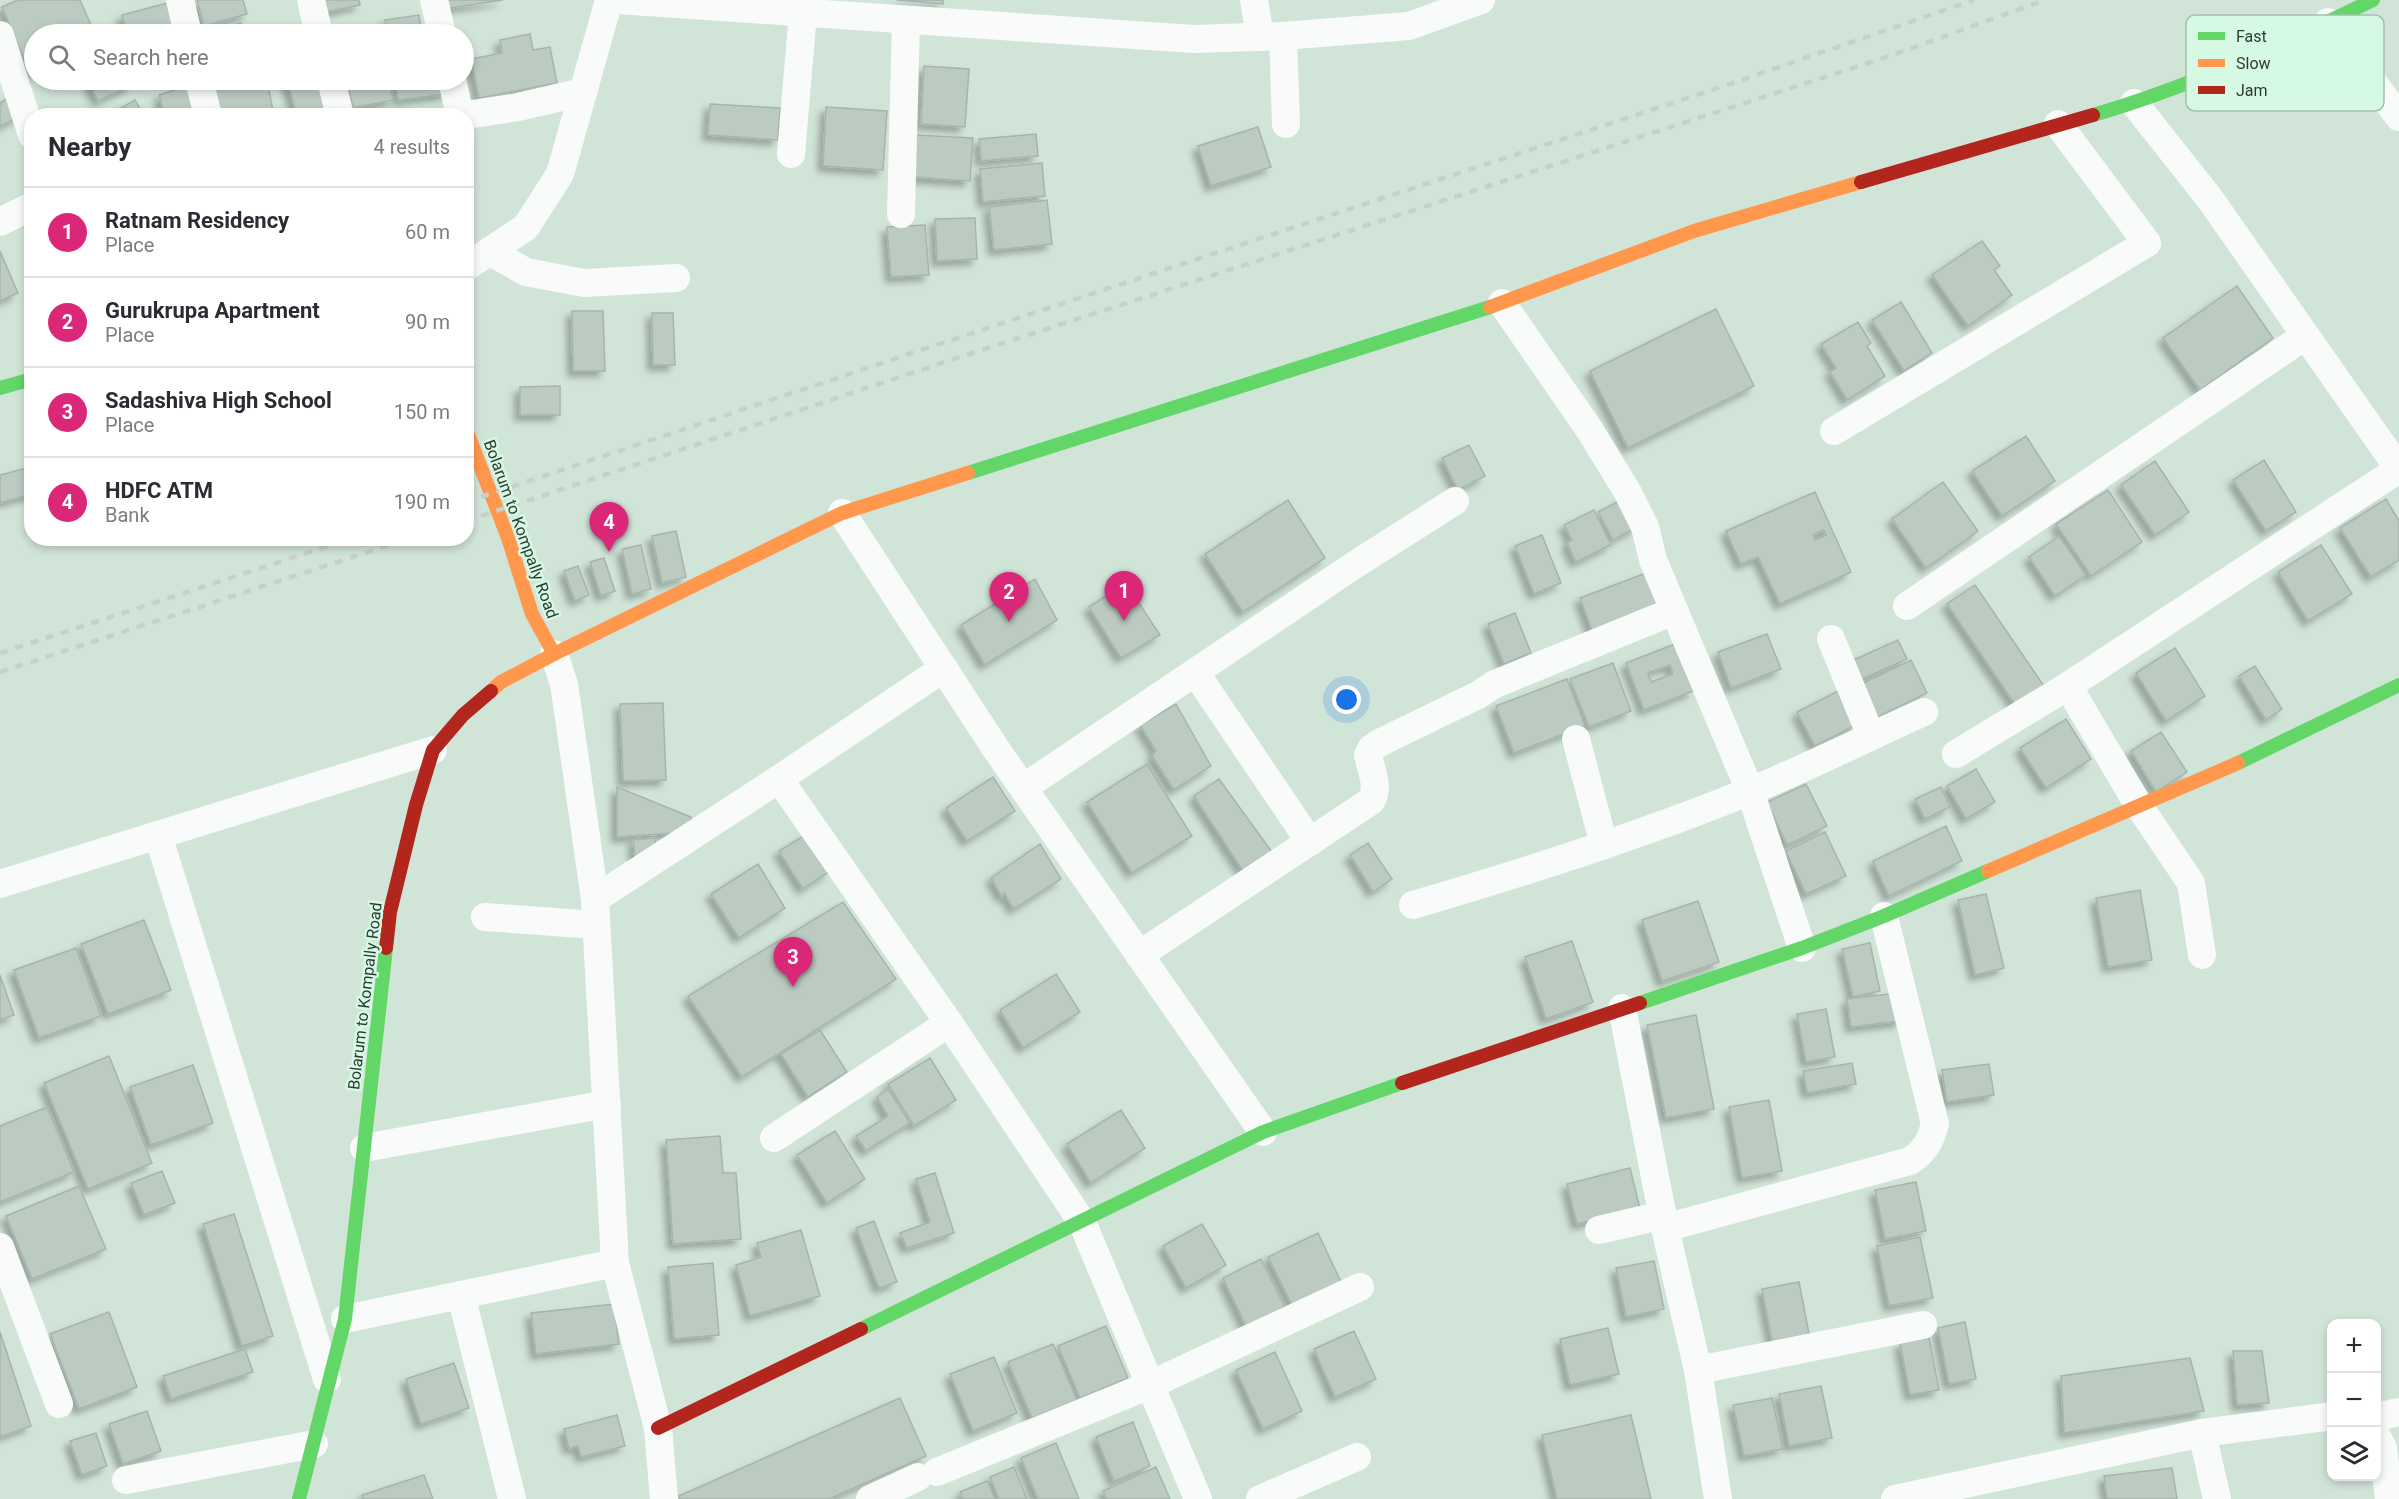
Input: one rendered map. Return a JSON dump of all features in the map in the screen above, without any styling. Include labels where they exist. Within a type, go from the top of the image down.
[{"type":"street","points":[[180,0],[186,24]]},
{"type":"street","points":[[311,0],[317,24]]},
{"type":"street","points":[[434,0],[440,24]]},
{"type":"street","points":[[474,261],[525,227],[560,174],[609,0]]},
{"type":"street","points":[[617,0],[1194,39],[1409,26],[1481,0]]},
{"type":"street","points":[[1254,0],[1272,36],[1286,124]]},
{"type":"street","points":[[2342,15],[2373,0]]},
{"type":"street","points":[[791,154],[803,13]]},
{"type":"street","points":[[901,214],[906,20]]},
{"type":"street","points":[[0,35],[24,110]]},
{"type":"street","points":[[664,1499],[658,1428],[615,1263],[596,912],[564,684],[554,654],[842,513],[1503,303],[1694,231],[2134,103],[2186,83]]},
{"type":"street","points":[[202,90],[206,108]]},
{"type":"street","points":[[334,90],[338,108]]},
{"type":"street","points":[[454,90],[458,108]]},
{"type":"street","points":[[474,113],[518,107],[583,92]]},
{"type":"street","points":[[2384,97],[2399,117]]},
{"type":"street","points":[[1956,754],[2068,686],[2399,469],[2210,199],[2134,103]]},
{"type":"street","points":[[1834,431],[2146,243],[2058,124]]},
{"type":"street","points":[[0,222],[24,210]]},
{"type":"street","points":[[489,251],[526,272],[584,283],[676,278]]},
{"type":"street","points":[[1503,303],[1589,429],[1627,491],[1645,527],[1653,560],[1750,791],[1802,948]]},
{"type":"street","points":[[1907,606],[2306,336]]},
{"type":"street","points":[[0,388],[24,381]]},
{"type":"street","name":"Bolarum to Kompally Road","points":[[300,1499],[327,1379],[345,1319],[390,912],[416,805],[433,750],[463,715],[501,682],[554,654],[532,614],[508,538],[474,450]]},
{"type":"street","points":[[1023,788],[1353,566],[1455,501]]},
{"type":"street","points":[[842,513],[1023,788],[1263,1132]]},
{"type":"street","points":[[1139,956],[1371,801],[1376,794],[1375,780],[1368,755],[1379,743],[1478,695],[1495,684],[1674,611]]},
{"type":"street","points":[[1831,639],[1871,736]]},
{"type":"street","points":[[485,917],[596,912],[779,779],[944,668]]},
{"type":"street","points":[[1195,672],[1310,842]]},
{"type":"street","points":[[658,1428],[1263,1132],[1304,1116],[1802,948],[1884,916],[2236,764],[2399,685]]},
{"type":"street","points":[[2068,686],[2139,806],[2192,883],[2202,956]]},
{"type":"street","points":[[1413,905],[1491,883],[1604,845],[1750,791],[1924,712]]},
{"type":"street","points":[[1576,739],[1604,845]]},
{"type":"street","points":[[0,884],[433,750]]},
{"type":"street","points":[[779,779],[949,1023],[1082,1222],[1198,1499]]},
{"type":"street","points":[[158,835],[327,1379]]},
{"type":"street","points":[[1599,1230],[1664,1221],[1910,1161],[1923,1152],[1931,1140],[1935,1124],[1884,916]]},
{"type":"street","points":[[1622,1008],[1664,1221],[1698,1370],[1718,1499]]},
{"type":"street","points":[[774,1138],[949,1023]]},
{"type":"street","points":[[364,1148],[607,1104]]},
{"type":"street","points":[[0,1247],[59,1404]]},
{"type":"street","points":[[345,1319],[615,1263]]},
{"type":"street","points":[[870,1499],[1149,1385],[1359,1287]]},
{"type":"street","points":[[461,1295],[512,1499]]},
{"type":"street","points":[[1698,1370],[1923,1325]]},
{"type":"street","points":[[2381,1416],[2399,1412]]},
{"type":"street","points":[[1895,1499],[2202,1433],[2327,1417]]},
{"type":"street","points":[[2202,1433],[2217,1499]]},
{"type":"street","points":[[126,1480],[314,1444]]},
{"type":"street","points":[[2381,1444],[2390,1499]]},
{"type":"street","points":[[1260,1499],[1358,1457]]},
{"type":"building","points":[[18,0],[80,0],[91,24],[24,24],[24,58],[2,7]]},
{"type":"building","points":[[197,0],[243,0],[247,14],[203,24]]},
{"type":"building","points":[[320,0],[359,0],[360,5],[322,13]]},
{"type":"building","points":[[442,0],[503,0],[444,9]]},
{"type":"building","points":[[897,0],[943,0],[943,4]]},
{"type":"building","points":[[175,1],[181,24],[124,24],[122,15]]},
{"type":"building","points":[[419,15],[420,24],[386,24],[385,20]]},
{"type":"building","points":[[530,34],[533,50],[550,47],[557,83],[479,98],[474,74],[474,58],[502,53],[500,40]]},
{"type":"building","points":[[924,66],[969,69],[965,127],[921,124]]},
{"type":"building","points":[[93,90],[121,90],[98,101]]},
{"type":"building","points":[[175,90],[192,90],[198,108],[163,108],[159,95]]},
{"type":"building","points":[[210,90],[269,90],[272,108],[214,108]]},
{"type":"building","points":[[290,90],[324,90],[329,108],[295,108]]},
{"type":"building","points":[[349,90],[391,90],[393,100],[353,108]]},
{"type":"building","points":[[396,90],[446,90],[447,94],[398,100]]},
{"type":"building","points":[[12,96],[23,114],[0,127],[0,103]]},
{"type":"building","points":[[135,100],[140,108],[121,108]]},
{"type":"building","points":[[710,104],[780,108],[778,140],[708,135]]},
{"type":"building","points":[[826,107],[887,111],[883,170],[823,166]]},
{"type":"building","points":[[1258,127],[1271,167],[1211,186],[1198,146]]},
{"type":"building","points":[[1036,134],[1038,156],[981,161],[979,139]]},
{"type":"building","points":[[915,135],[973,138],[970,181],[912,177]]},
{"type":"building","points":[[1042,163],[1045,196],[983,202],[980,169]]},
{"type":"building","points":[[1047,200],[1052,244],[994,250],[989,207]]},
{"type":"building","points":[[975,218],[977,259],[937,261],[935,219]]},
{"type":"building","points":[[925,225],[929,275],[891,277],[887,227]]},
{"type":"building","points":[[1982,241],[2000,266],[1994,270],[2012,295],[1968,326],[1932,275]]},
{"type":"building","points":[[0,251],[18,293],[0,301]]},
{"type":"building","points":[[2237,286],[2273,338],[2200,390],[2163,338]]},
{"type":"building","points":[[1901,302],[1932,353],[1904,371],[1872,320]]},
{"type":"building","points":[[1716,309],[1754,386],[1628,448],[1590,371]]},
{"type":"building","points":[[572,311],[603,311],[605,371],[573,371]]},
{"type":"building","points":[[652,313],[673,313],[675,365],[653,365]]},
{"type":"building","points":[[1858,322],[1871,343],[1867,346],[1885,376],[1847,400],[1830,372],[1836,368],[1821,344]]},
{"type":"building","points":[[560,386],[560,415],[520,415],[520,387]]},
{"type":"building","points":[[2026,436],[2055,481],[2002,516],[1972,471]]},
{"type":"building","points":[[1469,445],[1485,476],[1458,490],[1442,458]]},
{"type":"building","points":[[2264,460],[2296,512],[2266,531],[2233,480]]},
{"type":"building","points":[[2155,461],[2189,512],[2155,535],[2121,485]]},
{"type":"building","points":[[24,469],[24,496],[0,503],[0,475]]},
{"type":"building","points":[[1943,482],[1978,531],[1926,568],[1892,519]]},
{"type":"building","points":[[2108,490],[2142,542],[2091,576],[2056,524]]},
{"type":"building","points":[[1815,492],[1851,572],[1780,604],[1758,557],[1741,564],[1726,531]],"holes":[[[1824,530],[1826,535],[1815,540],[1813,535]]]},
{"type":"building","points":[[1623,499],[1637,527],[1613,540],[1598,512]]},
{"type":"building","points":[[2386,499],[2399,521],[2399,560],[2371,577],[2340,528]]},
{"type":"building","points":[[1288,500],[1325,558],[1243,612],[1205,554]]},
{"type":"building","points":[[1594,510],[1611,545],[1576,562],[1567,543],[1572,540],[1564,525]]},
{"type":"building","points":[[676,531],[686,577],[662,583],[652,536]]},
{"type":"building","points":[[1542,535],[1561,583],[1534,594],[1515,546]]},
{"type":"building","points":[[2059,536],[2086,575],[2055,596],[2029,557]]},
{"type":"building","points":[[641,545],[651,589],[632,594],[622,549]]},
{"type":"building","points":[[2321,545],[2352,594],[2308,621],[2278,572]]},
{"type":"building","points":[[604,558],[615,591],[601,596],[590,562]]},
{"type":"building","points":[[578,566],[589,595],[575,601],[564,571]]},
{"type":"building","points":[[1646,573],[1660,608],[1593,633],[1580,598]]},
{"type":"building","points":[[1035,579],[1057,620],[985,665],[961,625]]},
{"type":"building","points":[[1126,583],[1160,635],[1121,658],[1089,607]]},
{"type":"building","points":[[1975,585],[2044,686],[2016,706],[1947,604]]},
{"type":"building","points":[[1515,613],[1531,653],[1504,664],[1488,624]]},
{"type":"building","points":[[1767,634],[1781,669],[1731,688],[1718,652]]},
{"type":"building","points":[[1898,640],[1907,659],[1860,680],[1851,661]]},
{"type":"building","points":[[1675,644],[1693,691],[1644,710],[1626,663]],"holes":[[[1670,665],[1673,674],[1651,682],[1648,673]]]},
{"type":"building","points":[[2175,648],[2205,696],[2166,721],[2136,673]]},
{"type":"building","points":[[1911,660],[1927,693],[1875,718],[1859,685]]},
{"type":"building","points":[[1613,663],[1631,711],[1589,727],[1570,679]]},
{"type":"building","points":[[2255,666],[2282,709],[2266,720],[2239,676]]},
{"type":"building","points":[[1567,679],[1585,726],[1514,753],[1496,706]]},
{"type":"building","points":[[1840,690],[1858,724],[1815,746],[1797,712]]},
{"type":"building","points":[[663,703],[666,780],[623,781],[620,704]]},
{"type":"building","points":[[1176,704],[1211,766],[1174,790],[1152,756],[1156,751],[1140,725]]},
{"type":"building","points":[[2066,719],[2091,759],[2046,788],[2020,748]]},
{"type":"building","points":[[2161,732],[2187,772],[2156,792],[2131,751]]},
{"type":"building","points":[[1147,764],[1192,836],[1132,873],[1087,802]]},
{"type":"building","points":[[1976,769],[1995,802],[1966,819],[1947,786]]},
{"type":"building","points":[[993,777],[1015,811],[967,841],[946,808]]},
{"type":"building","points":[[1219,779],[1272,852],[1243,871],[1194,796]]},
{"type":"building","points":[[1806,784],[1827,826],[1787,845],[1767,802]]},
{"type":"building","points":[[617,787],[691,817],[690,832],[617,837]]},
{"type":"building","points":[[1941,787],[1950,807],[1925,819],[1915,799]]},
{"type":"building","points":[[1946,826],[1962,861],[1889,896],[1873,861]]},
{"type":"building","points":[[1825,832],[1846,876],[1806,894],[1786,851]]},
{"type":"building","points":[[805,835],[829,872],[803,889],[779,851]]},
{"type":"building","points":[[655,838],[656,856],[635,858],[633,840]]},
{"type":"building","points":[[1368,843],[1392,879],[1373,892],[1350,855]]},
{"type":"building","points":[[1040,844],[1061,879],[1014,909],[1004,893],[1002,897],[991,878]]},
{"type":"building","points":[[758,864],[785,908],[739,938],[711,894]]},
{"type":"building","points":[[2140,890],[2152,960],[2108,967],[2096,898]]},
{"type":"building","points":[[1986,894],[2004,968],[1975,975],[1958,900]]},
{"type":"building","points":[[1698,901],[1719,962],[1662,981],[1642,920]]},
{"type":"building","points":[[843,902],[896,979],[742,1077],[688,996]]},
{"type":"building","points":[[144,920],[171,990],[108,1014],[81,944]]},
{"type":"building","points":[[1572,941],[1593,1002],[1546,1019],[1525,957]]},
{"type":"building","points":[[1870,943],[1880,991],[1853,997],[1842,949]]},
{"type":"building","points":[[76,948],[101,1016],[39,1038],[14,970]]},
{"type":"building","points":[[1056,974],[1080,1012],[1023,1048],[1000,1010]]},
{"type":"building","points":[[0,975],[14,1015],[0,1020]]},
{"type":"building","points":[[1897,993],[1901,1021],[1851,1027],[1847,999]]},
{"type":"building","points":[[1826,1009],[1835,1057],[1806,1062],[1797,1014]]},
{"type":"building","points":[[1696,1015],[1714,1109],[1666,1118],[1647,1025]]},
{"type":"building","points":[[820,1030],[847,1072],[808,1097],[781,1054]]},
{"type":"building","points":[[109,1056],[152,1163],[88,1189],[44,1083]]},
{"type":"building","points":[[930,1058],[956,1100],[914,1126],[888,1084]]},
{"type":"building","points":[[1852,1063],[1856,1084],[1807,1093],[1803,1071]]},
{"type":"building","points":[[1989,1064],[1994,1095],[1947,1102],[1942,1070]]},
{"type":"building","points":[[193,1065],[213,1123],[151,1145],[130,1087]]},
{"type":"building","points":[[888,1089],[910,1123],[866,1151],[856,1136],[888,1116],[877,1097]]},
{"type":"building","points":[[1769,1100],[1782,1171],[1742,1178],[1729,1107]]},
{"type":"building","points":[[47,1107],[74,1172],[0,1202],[0,1126]]},
{"type":"building","points":[[1121,1110],[1145,1148],[1091,1183],[1067,1144]]},
{"type":"building","points":[[835,1131],[865,1179],[827,1203],[797,1155]]},
{"type":"building","points":[[720,1136],[723,1173],[736,1173],[741,1239],[673,1244],[666,1140]]},
{"type":"building","points":[[1630,1168],[1640,1209],[1577,1224],[1567,1184]]},
{"type":"building","points":[[162,1171],[175,1203],[144,1215],[131,1183]]},
{"type":"building","points":[[935,1173],[954,1233],[907,1248],[900,1233],[930,1222],[916,1179]]},
{"type":"building","points":[[1916,1182],[1926,1231],[1885,1239],[1875,1190]]},
{"type":"building","points":[[79,1186],[106,1249],[32,1279],[6,1216]]},
{"type":"building","points":[[234,1214],[273,1336],[242,1346],[203,1224]]},
{"type":"building","points":[[874,1221],[897,1282],[879,1288],[856,1228]]},
{"type":"building","points":[[1202,1224],[1226,1265],[1186,1288],[1163,1246]]},
{"type":"building","points":[[801,1230],[820,1296],[750,1316],[736,1265],[761,1257],[757,1243]]},
{"type":"building","points":[[1318,1233],[1342,1284],[1293,1307],[1268,1257]]},
{"type":"building","points":[[1920,1237],[1933,1298],[1889,1306],[1877,1246]]},
{"type":"building","points":[[1261,1259],[1285,1307],[1246,1326],[1223,1278]]},
{"type":"building","points":[[1654,1261],[1664,1309],[1626,1317],[1616,1268]]},
{"type":"building","points":[[713,1263],[719,1335],[674,1339],[668,1267]]},
{"type":"building","points":[[1799,1282],[1810,1339],[1773,1346],[1762,1289]]},
{"type":"building","points":[[614,1304],[619,1344],[536,1354],[531,1313]]},
{"type":"building","points":[[109,1312],[137,1387],[79,1409],[50,1334]]},
{"type":"building","points":[[1965,1322],[1976,1379],[1949,1384],[1938,1328]]},
{"type":"building","points":[[1106,1326],[1128,1378],[1080,1398],[1058,1346]]},
{"type":"building","points":[[1608,1328],[1619,1374],[1570,1385],[1560,1339]]},
{"type":"building","points":[[1354,1331],[1376,1379],[1335,1397],[1314,1349]]},
{"type":"building","points":[[0,1332],[31,1426],[0,1437]]},
{"type":"building","points":[[1929,1338],[1939,1390],[1910,1395],[1900,1343]]},
{"type":"building","points":[[1053,1344],[1077,1400],[1032,1418],[1008,1362]]},
{"type":"building","points":[[245,1349],[253,1372],[171,1399],[163,1376]]},
{"type":"building","points":[[2233,1351],[2262,1351],[2269,1403],[2237,1405]]},
{"type":"building","points":[[1275,1352],[1302,1411],[1263,1429],[1236,1370]]},
{"type":"building","points":[[994,1357],[1017,1413],[973,1431],[950,1374]]},
{"type":"building","points":[[2190,1358],[2204,1411],[2064,1433],[2061,1376]]},
{"type":"building","points":[[454,1363],[469,1408],[421,1424],[406,1379]]},
{"type":"building","points":[[1821,1386],[1832,1438],[1789,1446],[1779,1394]]},
{"type":"building","points":[[900,1398],[926,1456],[829,1499],[680,1499],[679,1496]]},
{"type":"building","points":[[1772,1398],[1783,1449],[1744,1456],[1733,1405]]},
{"type":"building","points":[[147,1411],[161,1451],[123,1464],[109,1424]]},
{"type":"building","points":[[617,1415],[625,1446],[581,1457],[578,1446],[569,1449],[564,1429]]},
{"type":"building","points":[[1631,1415],[1651,1499],[1557,1499],[1542,1435]]},
{"type":"building","points":[[1133,1422],[1150,1466],[1114,1481],[1096,1437]]},
{"type":"building","points":[[96,1433],[107,1466],[82,1475],[70,1441]]},
{"type":"building","points":[[1056,1443],[1079,1499],[1038,1499],[1021,1458]]},
{"type":"building","points":[[1014,1467],[1027,1499],[999,1499],[990,1477]]},
{"type":"building","points":[[1156,1467],[1170,1499],[1107,1499],[1103,1491]]},
{"type":"building","points":[[2172,1468],[2177,1499],[2107,1499],[2104,1476]]},
{"type":"building","points":[[424,1475],[433,1499],[363,1499],[362,1495]]},
{"type":"building","points":[[987,1481],[995,1499],[963,1499],[960,1492]]},
{"type":"railway","points":[[474,499],[1721,87],[1974,0]]},
{"type":"railway","points":[[474,518],[957,358],[1890,56],[2045,0]]},
{"type":"railway","points":[[0,653],[328,546]]},
{"type":"railway","points":[[0,672],[386,546]]},
{"type":"traffic: fast","points":[[2341,15],[2373,0]]},
{"type":"traffic: fast","points":[[2093,115],[2186,83]]},
{"type":"traffic: fast","points":[[968,473],[1490,307]]},
{"type":"traffic: fast","points":[[0,388],[24,381]]},
{"type":"traffic: fast","points":[[2238,763],[2399,685]]},
{"type":"traffic: fast","points":[[1640,1003],[1802,948],[1988,871]]},
{"type":"traffic: fast","points":[[299,1499],[345,1319],[386,948]]},
{"type":"traffic: fast","points":[[861,1329],[1263,1132],[1402,1083]]},
{"type":"traffic: slow","points":[[1490,307],[1694,231],[1861,182]]},
{"type":"traffic: slow","points":[[474,450],[508,538],[532,614],[554,654],[501,682],[491,691]]},
{"type":"traffic: slow","points":[[554,654],[842,513],[968,473]]},
{"type":"traffic: slow","points":[[1988,871],[2238,763]]},
{"type":"traffic: jam","points":[[1861,182],[2093,115]]},
{"type":"traffic: jam","points":[[386,948],[390,912],[416,805],[433,750],[463,715],[491,691]]},
{"type":"traffic: jam","points":[[1402,1083],[1640,1003]]},
{"type":"traffic: jam","points":[[658,1428],[861,1329]]},
{"type":"place","name":"HDFC ATM","points":[[609,552]]},
{"type":"place","name":"Ratnam Residency","points":[[1124,621]]},
{"type":"place","name":"Gurukrupa Apartment","points":[[1009,622]]},
{"type":"place","name":"Sadashiva High School","points":[[793,987]]}]
